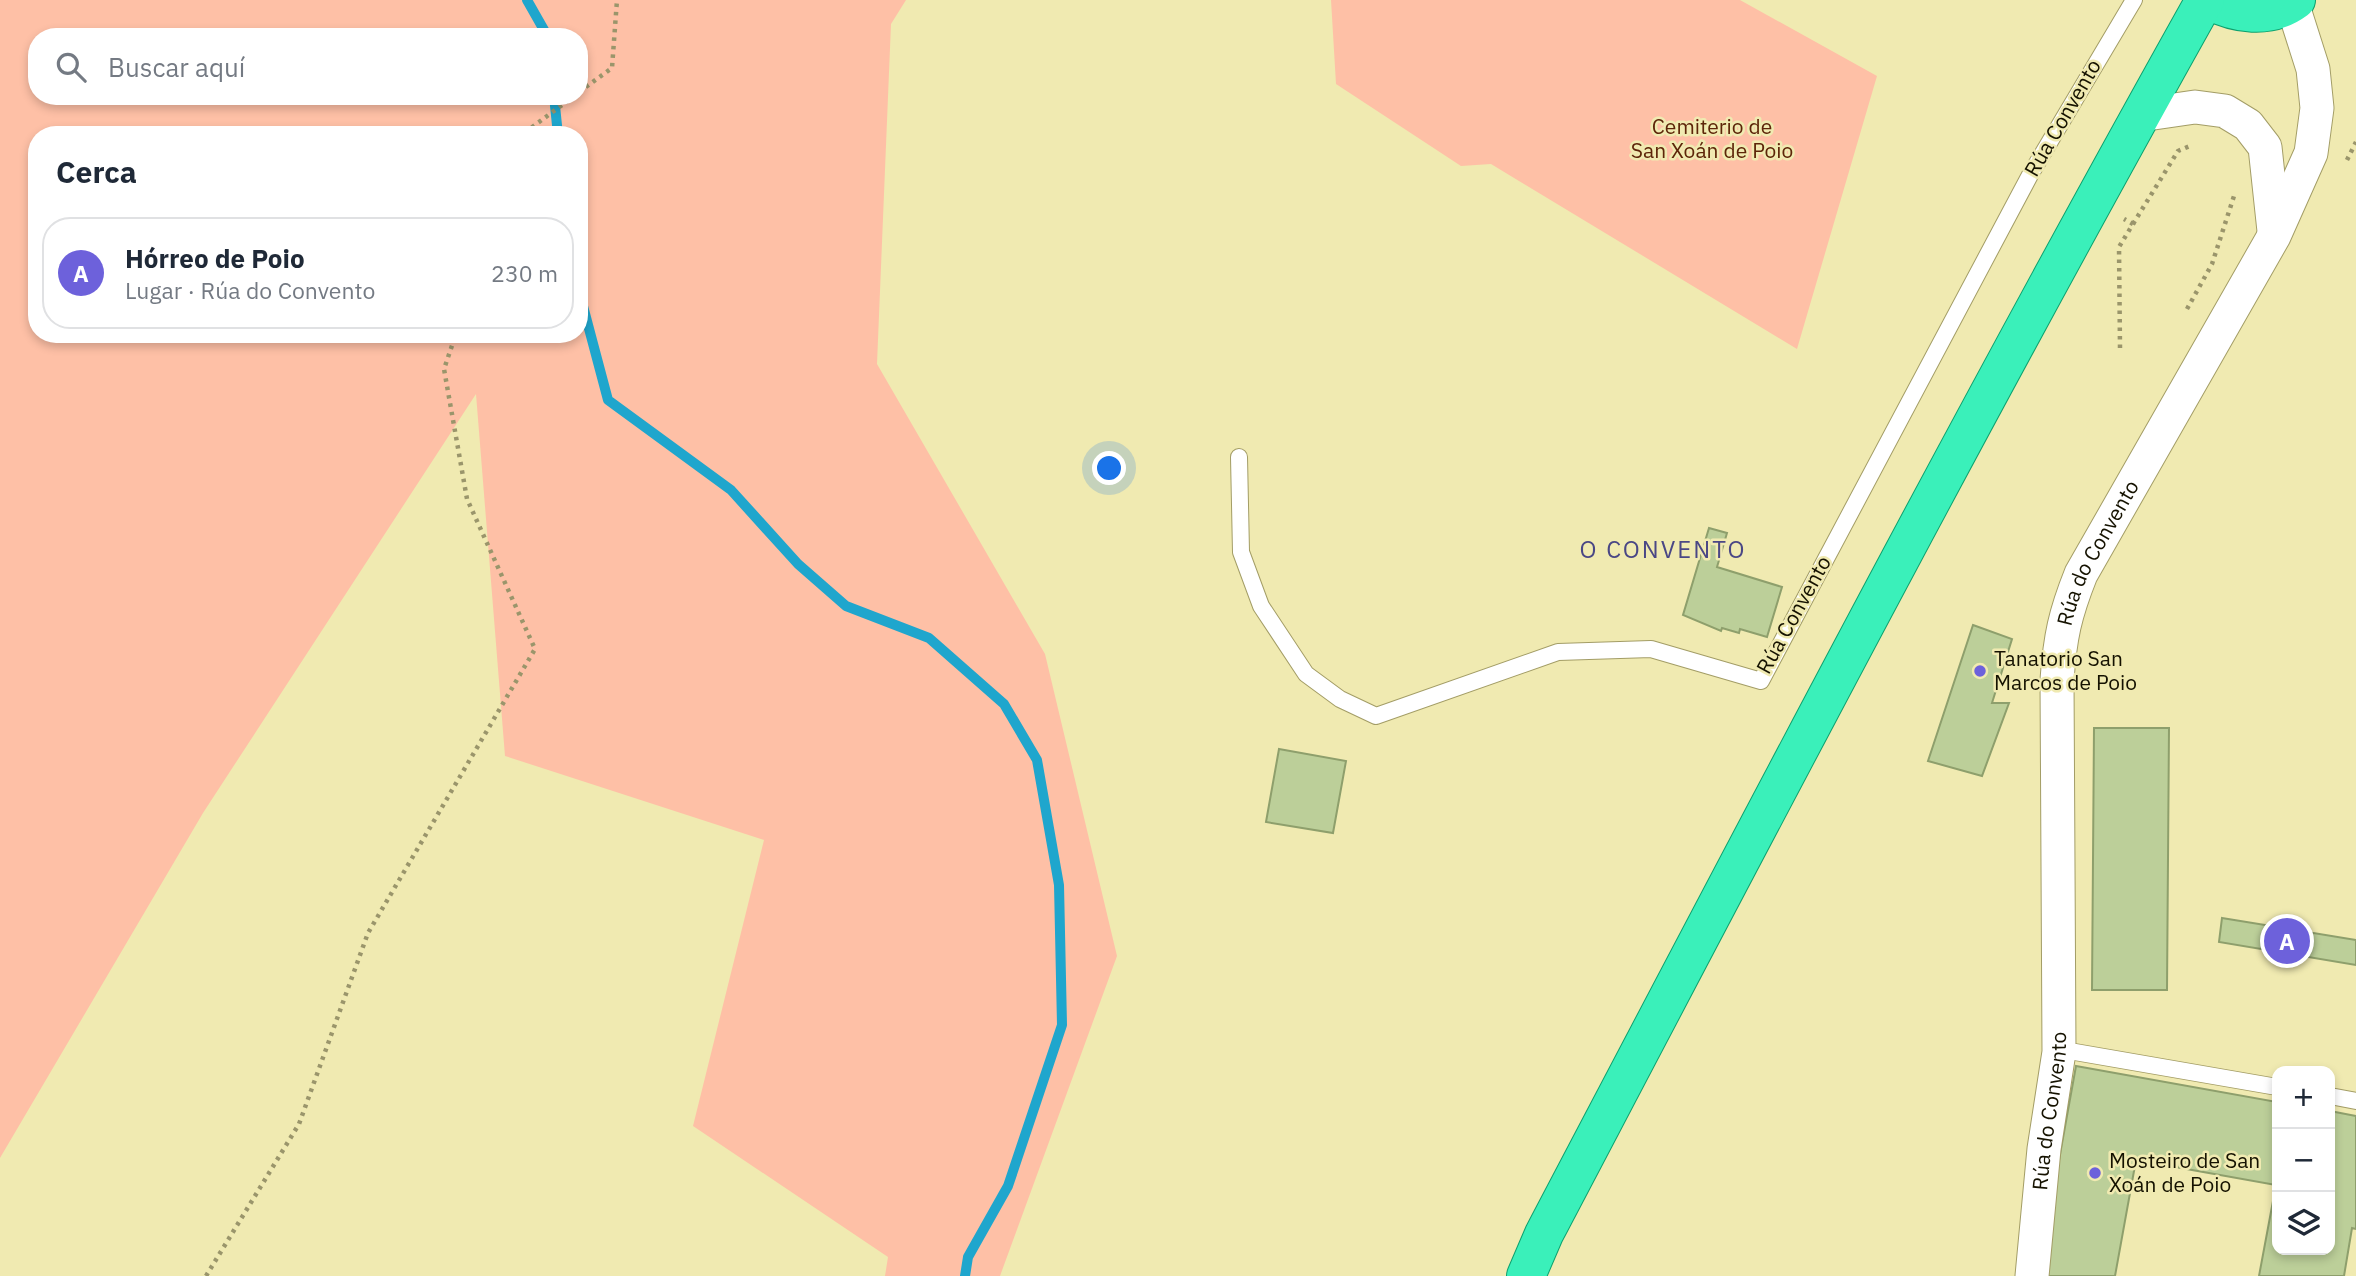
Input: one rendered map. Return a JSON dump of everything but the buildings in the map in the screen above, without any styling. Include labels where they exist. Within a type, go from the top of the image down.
[{"type":"highway","points":[[1526,1276],[1544,1234],[1902,552],[2092,201],[2206,0],[2226,9],[2248,14],[2271,12],[2294,2]]},
{"type":"street","name":"Rúa do Convento","points":[[2032,1276],[2044,1149],[2059,1052],[2057,680],[2063,627],[2081,574],[2274,236],[2311,153],[2317,108],[2313,69],[2294,2]]},
{"type":"street","points":[[2140,115],[2195,107],[2225,111],[2248,125],[2264,147],[2274,236]]},
{"type":"lane","name":"Rúa Convento","points":[[1239,457],[1241,552],[1261,606],[1306,674],[1340,699],[1376,716],[1558,652],[1651,649],[1761,681],[2030,175],[2134,0]]},
{"type":"lane","points":[[2059,1052],[2075,1052],[2272,1086]]},
{"type":"lane","points":[[2335,1097],[2356,1101]]},
{"type":"path","points":[[588,85],[612,68],[617,0]]},
{"type":"path","points":[[534,126],[562,105]]},
{"type":"path","points":[[2120,348],[2119,247],[2178,151],[2193,145]]},
{"type":"path","points":[[2187,309],[2212,264],[2235,190]]},
{"type":"path","points":[[2092,201],[2133,224]]},
{"type":"path","points":[[206,1276],[299,1124],[369,933],[535,649],[467,499],[444,369],[453,343]]},
{"type":"green space","points":[[0,0],[906,0],[891,24],[877,364],[1045,654],[1117,956],[1000,1276],[885,1276],[888,1257],[693,1126],[764,840],[505,756],[476,394],[203,813],[0,1158]]},
{"type":"green space","name":"Cemiterio de San Xoán de Poio","points":[[1331,0],[1740,0],[1877,76],[1797,349],[1491,164],[1461,166],[1336,84]]},
{"type":"waterway","points":[[527,0],[543,28]]},
{"type":"waterway","points":[[555,105],[557,126]]},
{"type":"waterway","points":[[588,325],[608,400],[731,490],[798,564],[846,606],[929,638],[1004,704],[1037,760],[1059,885],[1062,1025],[1008,1186],[968,1257],[965,1276]]},
{"type":"place","name":"Tanatorio San Marcos de Poio","points":[[1980,671]]},
{"type":"place","name":"Hórreo de Poio","points":[[2287,941]]},
{"type":"place","name":"Mosteiro de San Xoán de Poio","points":[[2095,1173]]},
{"type":"district","name":"O CONVENTO","points":[[1663,550]]}]
